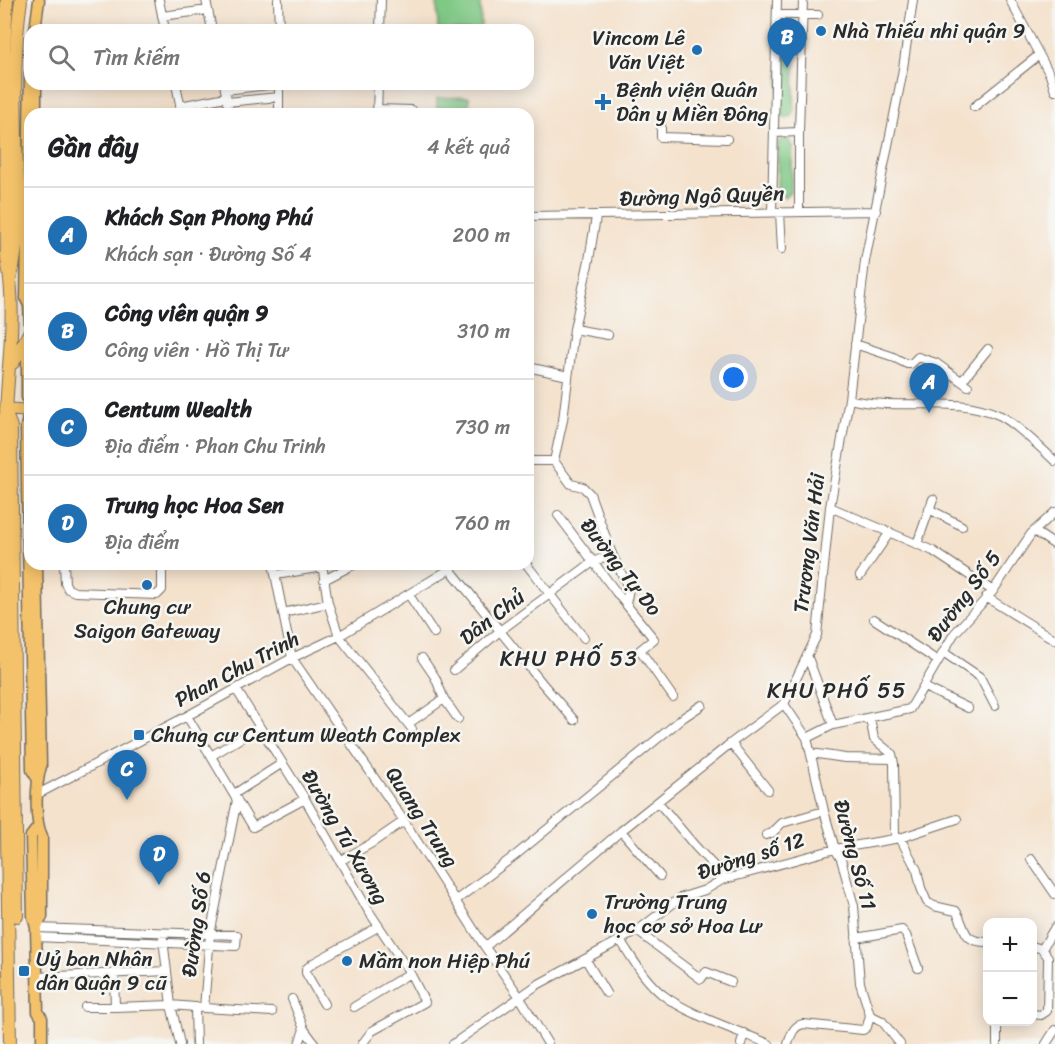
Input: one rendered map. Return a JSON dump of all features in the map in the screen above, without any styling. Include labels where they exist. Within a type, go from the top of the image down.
[{"type":"highway","points":[[7,0],[4,50],[7,259],[12,321],[6,412],[1,427],[10,1044]]},
{"type":"highway","points":[[10,274],[16,249],[15,58],[16,30],[21,0]]},
{"type":"highway","points":[[10,369],[24,342]]},
{"type":"highway","points":[[6,412],[24,410]]},
{"type":"highway","points":[[6,412],[11,427],[13,516],[19,1044]]},
{"type":"main road","points":[[36,24],[39,0]]},
{"type":"main road","points":[[29,108],[30,90]]},
{"type":"main road","points":[[36,90],[36,108]]},
{"type":"main road","points":[[29,570],[32,770],[37,778]]},
{"type":"main road","points":[[35,1044],[35,1020],[38,1014],[36,933],[42,917],[42,836],[38,827],[37,778],[41,766],[37,570]]},
{"type":"main road","points":[[38,1014],[42,1018],[42,1044]]},
{"type":"street","points":[[159,0],[162,24]]},
{"type":"street","points":[[206,0],[211,24]]},
{"type":"street","points":[[278,0],[279,24]]},
{"type":"street","points":[[380,24],[381,0]]},
{"type":"street","points":[[777,0],[774,133],[776,212],[782,249]]},
{"type":"street","points":[[799,212],[802,0]]},
{"type":"street","name":"Trương Văn Hải","points":[[484,947],[621,831],[731,743],[784,704],[817,635],[830,507],[849,399],[865,261],[902,75],[913,0]]},
{"type":"street","points":[[1010,0],[1039,55],[1052,74],[1055,91]]},
{"type":"street","points":[[165,24],[208,10]]},
{"type":"street","points":[[777,15],[818,15]]},
{"type":"street","points":[[974,107],[1039,55]]},
{"type":"street","points":[[177,90],[181,108]]},
{"type":"street","points":[[186,108],[226,93],[244,90]]},
{"type":"street","points":[[279,90],[279,108]]},
{"type":"street","points":[[377,108],[378,90]]},
{"type":"street","points":[[226,93],[279,97]]},
{"type":"street","points":[[226,93],[229,108]]},
{"type":"street","points":[[661,122],[661,137],[727,139]]},
{"type":"street","points":[[774,133],[799,132]]},
{"type":"street","name":"Đường Ngô Quyền","points":[[534,216],[596,217],[876,211]]},
{"type":"street","points":[[596,217],[574,329],[563,420],[554,461],[571,484],[583,487],[590,494],[612,554],[629,589],[626,604]]},
{"type":"street","points":[[574,329],[608,335]]},
{"type":"street","points":[[855,344],[907,364],[911,364],[919,357],[936,363],[965,384],[988,349]]},
{"type":"street","points":[[534,368],[568,376]]},
{"type":"street","points":[[849,399],[878,404],[971,406],[1004,418],[1055,461]]},
{"type":"street","points":[[534,461],[554,461]]},
{"type":"street","points":[[917,544],[933,499]]},
{"type":"street","points":[[830,507],[933,550],[1055,640]]},
{"type":"street","points":[[929,509],[962,526]]},
{"type":"street","name":"Đường Số 5","points":[[807,738],[833,725],[910,709],[954,634],[990,594],[1034,531],[1055,512]]},
{"type":"street","name":"Đường Tự Do","points":[[558,515],[654,639],[640,650],[673,697]]},
{"type":"street","points":[[1034,531],[1055,545]]},
{"type":"street","points":[[860,576],[890,532]]},
{"type":"street","name":"Dân Chủ","points":[[454,670],[501,630],[593,562],[612,554]]},
{"type":"street","points":[[64,570],[68,589],[75,592],[143,596],[157,595],[162,590],[162,570]]},
{"type":"street","points":[[275,570],[292,658]]},
{"type":"street","points":[[276,575],[302,570]]},
{"type":"street","points":[[323,570],[328,603],[339,636],[410,726],[444,699]]},
{"type":"street","points":[[324,580],[343,570]]},
{"type":"street","name":"Phan Chu Trinh","points":[[38,794],[292,658],[339,636],[409,595],[444,570]]},
{"type":"street","points":[[451,570],[574,720]]},
{"type":"street","points":[[531,570],[584,638]]},
{"type":"street","points":[[409,595],[434,633]]},
{"type":"street","points":[[283,613],[328,603]]},
{"type":"street","points":[[874,619],[938,661]]},
{"type":"street","points":[[943,652],[980,677],[995,706]]},
{"type":"street","points":[[807,655],[833,725]]},
{"type":"street","name":"Quang Trung","points":[[292,658],[404,821],[548,1044]]},
{"type":"street","points":[[422,658],[435,677],[444,699],[458,718]]},
{"type":"street","points":[[924,687],[968,708]]},
{"type":"street","name":"Đường Tú Xương","points":[[236,689],[378,927],[410,973],[425,1002],[372,1031],[362,1044]]},
{"type":"street","name":"Đường Số 11","points":[[784,704],[807,738],[824,811],[854,906],[860,983],[870,1015]]},
{"type":"street","points":[[455,901],[517,854],[675,724],[702,705]]},
{"type":"street","points":[[187,716],[253,827],[304,800]]},
{"type":"street","points":[[870,718],[874,739],[892,754],[897,838],[917,870],[927,902],[956,911],[968,939],[973,942],[983,942]]},
{"type":"street","points":[[211,756],[259,727]]},
{"type":"street","points":[[731,743],[768,790]]},
{"type":"street","points":[[810,753],[845,758],[893,759]]},
{"type":"street","points":[[235,797],[281,764]]},
{"type":"street","name":"Đường Số 6","points":[[196,1044],[210,935],[235,797]]},
{"type":"street","points":[[658,802],[726,879]]},
{"type":"street","points":[[766,835],[772,833],[782,823],[824,811]]},
{"type":"street","name":"Đường số 12","points":[[453,1044],[519,996],[638,931],[680,898],[705,890],[726,879],[835,849],[897,838],[957,819]]},
{"type":"street","points":[[340,861],[404,821]]},
{"type":"street","points":[[621,831],[660,876]]},
{"type":"street","points":[[1031,859],[1055,894]]},
{"type":"street","points":[[324,1004],[306,973],[306,969],[378,927]]},
{"type":"street","points":[[1042,949],[1055,927]]},
{"type":"street","points":[[856,938],[902,930],[906,934],[918,968]]},
{"type":"street","points":[[638,931],[701,979],[706,972],[731,982]]},
{"type":"street","points":[[36,933],[162,933],[237,935],[236,946],[36,933]]},
{"type":"street","points":[[162,933],[171,1005],[180,1044]]},
{"type":"street","points":[[620,940],[643,975],[663,996],[769,1044]]},
{"type":"street","points":[[1037,948],[1042,949],[1048,957],[1047,1011],[1037,1015]]},
{"type":"street","points":[[586,960],[606,993]]},
{"type":"street","points":[[37,977],[167,971]]},
{"type":"street","points":[[114,973],[115,1007]]},
{"type":"street","points":[[354,1006],[410,973]]},
{"type":"street","points":[[292,999],[304,1029],[315,1044]]},
{"type":"street","points":[[85,1007],[171,1005],[272,1012]]},
{"type":"street","points":[[788,1044],[797,1025],[863,1030],[867,1027],[870,1015],[882,1021],[900,1044]]},
{"type":"street","points":[[997,1026],[997,1044]]},
{"type":"street","points":[[299,1044],[304,1029]]},
{"type":"street","points":[[1046,1044],[1055,1029]]},
{"type":"street","points":[[741,1044],[744,1033]]},
{"type":"green space","points":[[437,0],[480,0],[481,24],[438,24]]},
{"type":"green space","points":[[785,20],[793,21],[795,28],[794,111],[792,116],[785,118],[778,108],[781,28]]},
{"type":"green space","points":[[469,97],[469,108],[437,108],[437,98]]},
{"type":"green space","points":[[781,139],[788,139],[793,146],[791,191],[784,197],[777,192],[778,144]]},
{"type":"place","name":"Nhà Thiếu nhi quận 9","points":[[821,31]]},
{"type":"place","name":"Vincom Lê Văn Việt","points":[[697,50]]},
{"type":"place","name":"Công viên quận 9","points":[[787,68]]},
{"type":"place","name":"Bệnh viện Quân Dân y Miền Đông","points":[[603,102]]},
{"type":"place","name":"Khách Sạn Phong Phú","points":[[929,413]]},
{"type":"place","name":"Chung cư Saigon Gateway","points":[[147,585]]},
{"type":"place","name":"Chung cư Centum Weath Complex","points":[[139,735]]},
{"type":"place","name":"Centum Wealth","points":[[127,800]]},
{"type":"place","name":"Trung học Hoa Sen","points":[[159,885]]},
{"type":"place","name":"Trường Trung học cơ sở Hoa Lư","points":[[592,914]]},
{"type":"place","name":"Mầm non Hiệp Phú","points":[[347,961]]},
{"type":"place","name":"Uỷ ban Nhân dân Quận 9 cũ","points":[[24,971]]},
{"type":"district","name":"KHU PHỐ 53","points":[[569,658]]},
{"type":"district","name":"KHU PHỐ 55","points":[[837,690]]}]
